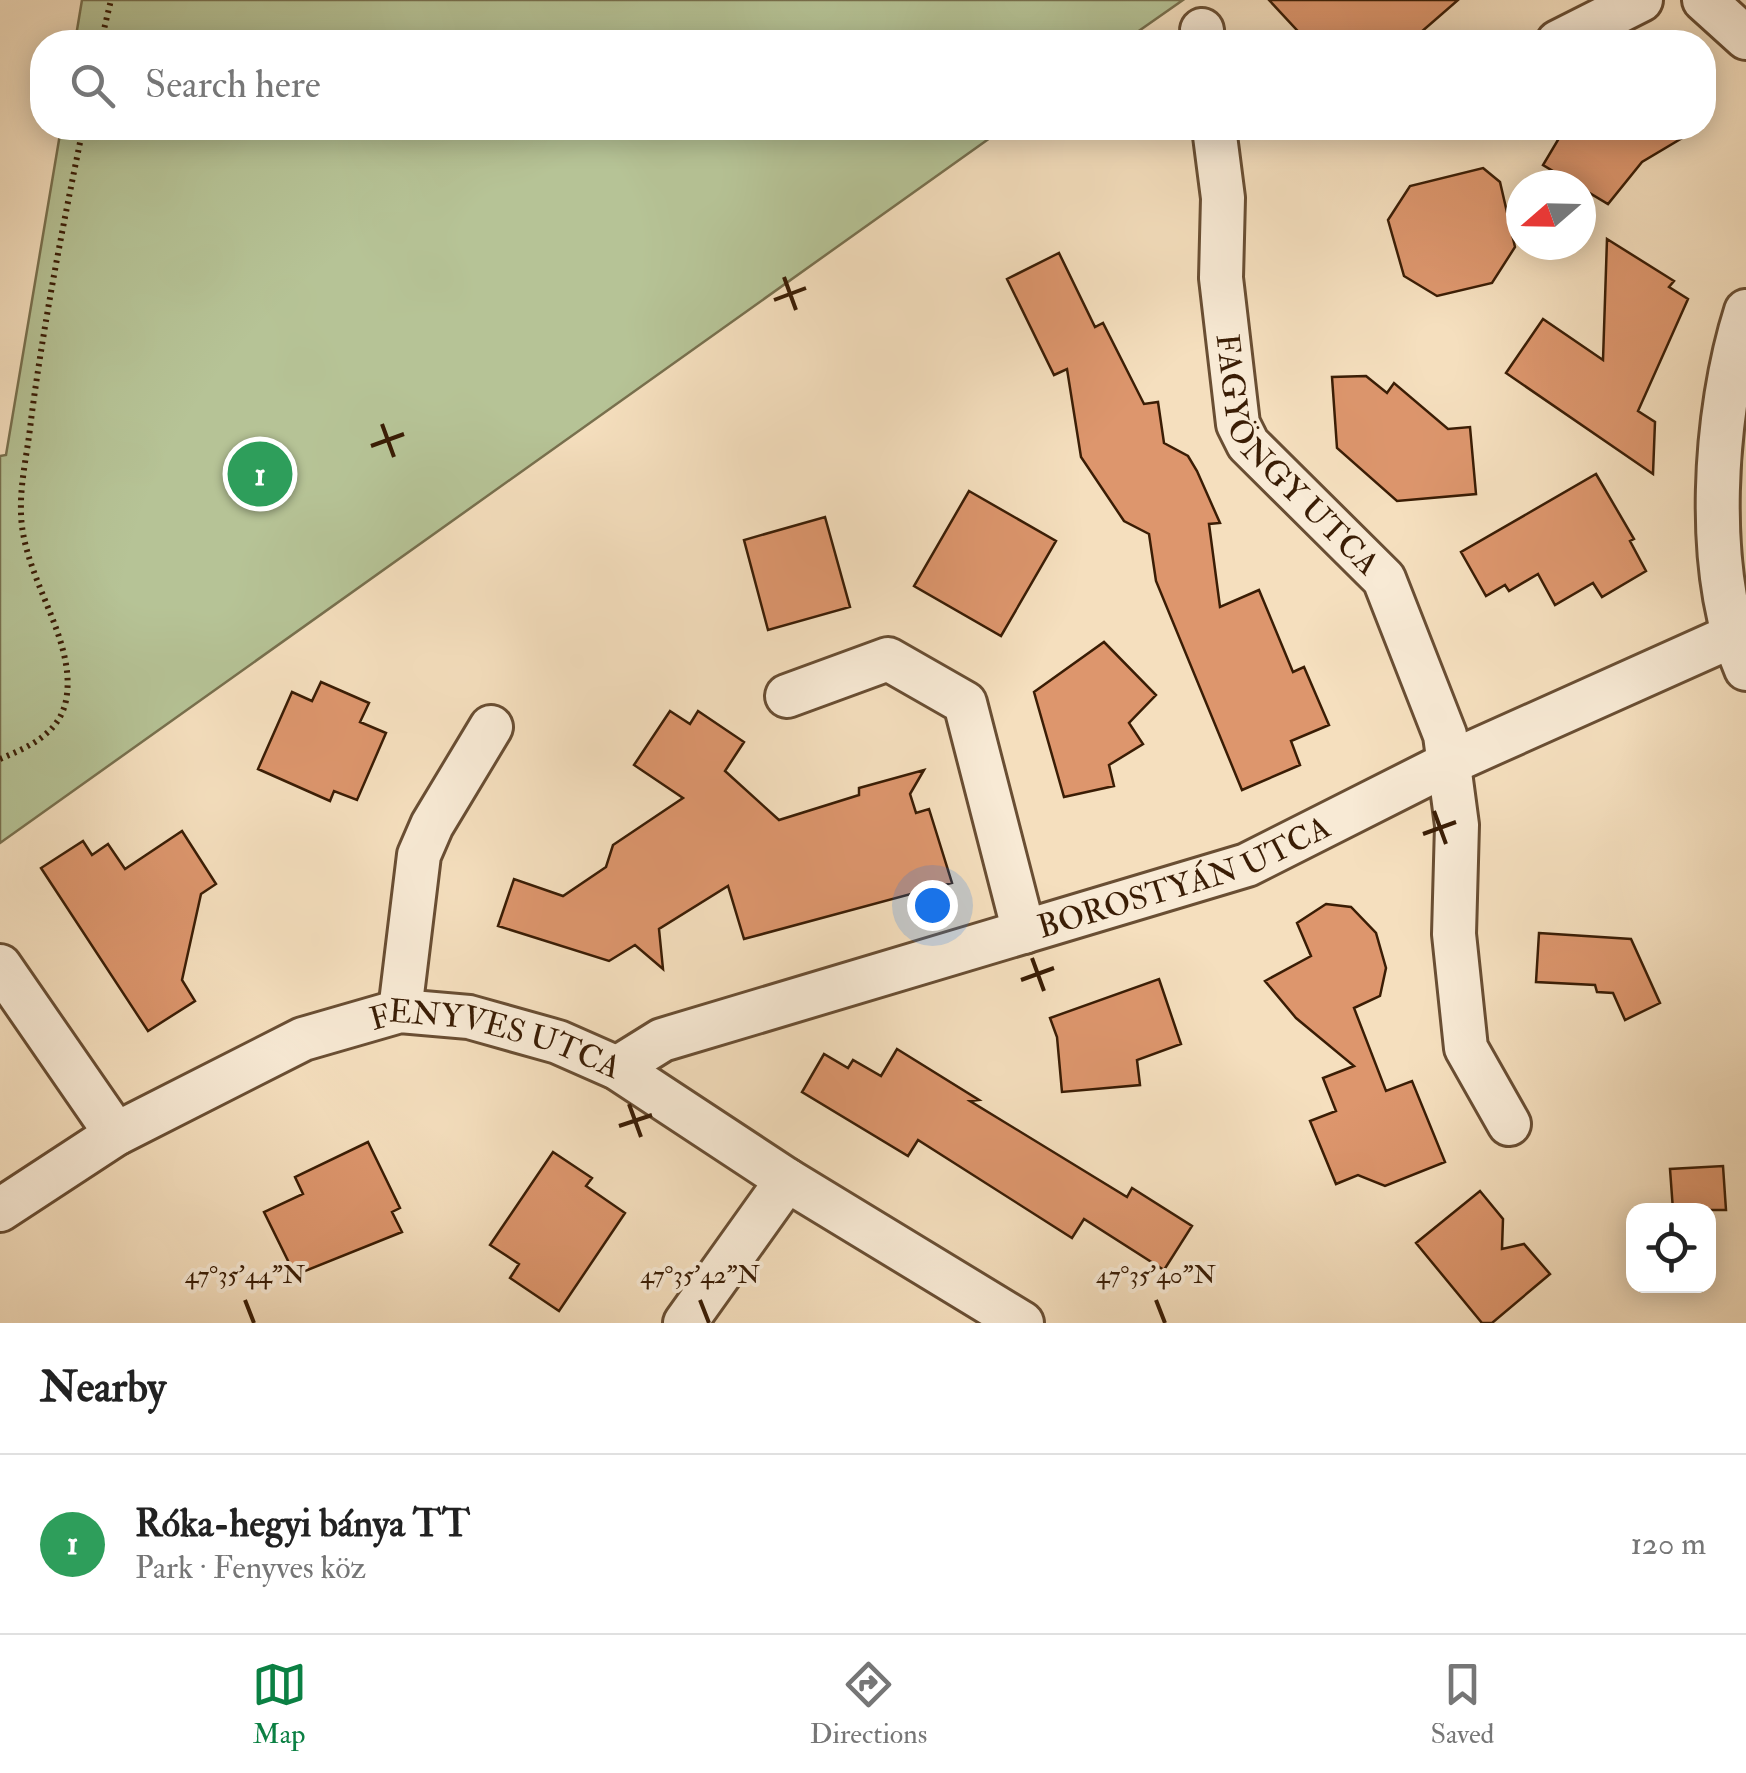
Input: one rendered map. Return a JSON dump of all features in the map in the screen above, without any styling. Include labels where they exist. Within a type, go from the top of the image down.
[{"type":"street","points":[[1582,30],[1641,0]]},
{"type":"street","points":[[1704,0],[1746,38]]},
{"type":"street","name":"FAGYÖNGY UTCA","points":[[1216,140],[1223,198],[1221,278],[1238,424],[1248,444],[1384,579],[1451,762],[1456,825],[1454,934],[1466,1048],[1509,1124]]},
{"type":"street","points":[[1739,653],[1718,522],[1728,367],[1746,311]]},
{"type":"street","name":"BOROSTYÁN UTCA","points":[[617,1068],[662,1040],[1247,865],[1451,762],[1739,653]]},
{"type":"street","points":[[787,696],[888,660],[966,703],[1024,932]]},
{"type":"street","points":[[400,1011],[419,855],[432,825],[492,727]]},
{"type":"street","points":[[0,966],[116,1134]]},
{"type":"street","name":"FENYVES UTCA","points":[[0,1210],[116,1134],[303,1039],[400,1011],[469,1017],[558,1042],[617,1068],[786,1180],[1022,1323]]},
{"type":"street","points":[[685,1323],[786,1180]]},
{"type":"path","points":[[104,30],[110,0]]},
{"type":"path","points":[[0,759],[49,734],[67,699],[68,677],[45,600],[25,556],[20,510],[46,303],[81,140]]},
{"type":"green space","points":[[82,0],[1183,0],[1140,30],[77,30]]},
{"type":"green space","points":[[59,140],[987,140],[0,843],[0,456],[6,455]]},
{"type":"building","points":[[1269,0],[1458,0],[1424,30],[1297,30]]},
{"type":"building","points":[[1558,140],[1679,140],[1642,162],[1608,204],[1596,197],[1596,170],[1551,170],[1543,165]]},
{"type":"building","points":[[1483,168],[1500,182],[1506,208],[1507,260],[1492,283],[1437,296],[1404,276],[1388,220],[1410,186]]},
{"type":"building","points":[[1607,239],[1674,281],[1669,287],[1688,299],[1638,411],[1655,422],[1653,474],[1506,373],[1543,319],[1603,360]]},
{"type":"building","points":[[1059,253],[1095,327],[1103,323],[1144,404],[1158,402],[1164,443],[1188,456],[1197,471],[1220,523],[1209,524],[1220,607],[1259,590],[1293,672],[1304,667],[1329,725],[1291,741],[1300,765],[1242,790],[1156,581],[1149,534],[1124,521],[1081,457],[1067,369],[1054,375],[1007,279]]},
{"type":"building","points":[[1366,376],[1387,393],[1394,383],[1448,429],[1470,427],[1476,494],[1397,501],[1337,448],[1332,377]]},
{"type":"building","points":[[1596,474],[1634,539],[1630,541],[1646,571],[1602,597],[1593,583],[1555,605],[1538,574],[1509,591],[1505,585],[1486,596],[1461,552]]},
{"type":"building","points":[[969,491],[1056,541],[1001,636],[914,586]]},
{"type":"building","points":[[825,517],[850,607],[768,630],[744,540]]},
{"type":"building","points":[[1104,642],[1156,695],[1129,723],[1143,744],[1109,765],[1114,786],[1064,797],[1034,692]]},
{"type":"building","points":[[321,682],[369,703],[360,722],[386,733],[357,800],[334,791],[330,801],[258,769],[292,692],[312,701]]},
{"type":"building","points":[[670,711],[690,724],[698,711],[744,742],[725,771],[779,820],[859,795],[859,788],[924,770],[910,794],[916,813],[929,809],[952,883],[744,939],[728,886],[659,929],[663,969],[635,945],[609,961],[498,926],[514,879],[563,896],[606,867],[613,845],[683,798],[634,765]]},
{"type":"building","points":[[182,831],[216,884],[201,894],[182,980],[195,1001],[148,1031],[41,868],[83,841],[92,855],[108,844],[125,869]]},
{"type":"building","points":[[1326,904],[1351,907],[1376,933],[1386,968],[1380,996],[1354,1008],[1386,1091],[1412,1081],[1445,1162],[1385,1186],[1358,1175],[1336,1184],[1310,1121],[1336,1111],[1323,1078],[1354,1066],[1296,1018],[1265,981],[1311,956],[1297,923]]},
{"type":"building","points":[[1539,933],[1631,939],[1660,1003],[1625,1020],[1613,993],[1597,992],[1595,985],[1536,982]]},
{"type":"building","points":[[1159,979],[1181,1044],[1137,1060],[1140,1085],[1062,1092],[1057,1037],[1050,1018]]},
{"type":"building","points":[[897,1049],[979,1100],[970,1101],[1127,1197],[1132,1188],[1192,1226],[1164,1270],[1084,1219],[1072,1238],[918,1140],[908,1156],[802,1092],[824,1054],[848,1068],[853,1060],[881,1076]]},
{"type":"building","points":[[368,1142],[400,1208],[392,1212],[402,1232],[295,1275],[264,1212],[303,1194],[295,1177]]},
{"type":"building","points":[[553,1152],[592,1178],[586,1186],[625,1213],[559,1311],[510,1278],[519,1264],[490,1245]]},
{"type":"building","points":[[1723,1166],[1726,1210],[1716,1210],[1716,1203],[1672,1203],[1670,1169]]},
{"type":"building","points":[[1480,1191],[1503,1219],[1502,1249],[1524,1244],[1550,1274],[1492,1323],[1482,1323],[1416,1243]]},
{"type":"place","name":"Róka-hegyi bánya TT","points":[[260,474]]}]
